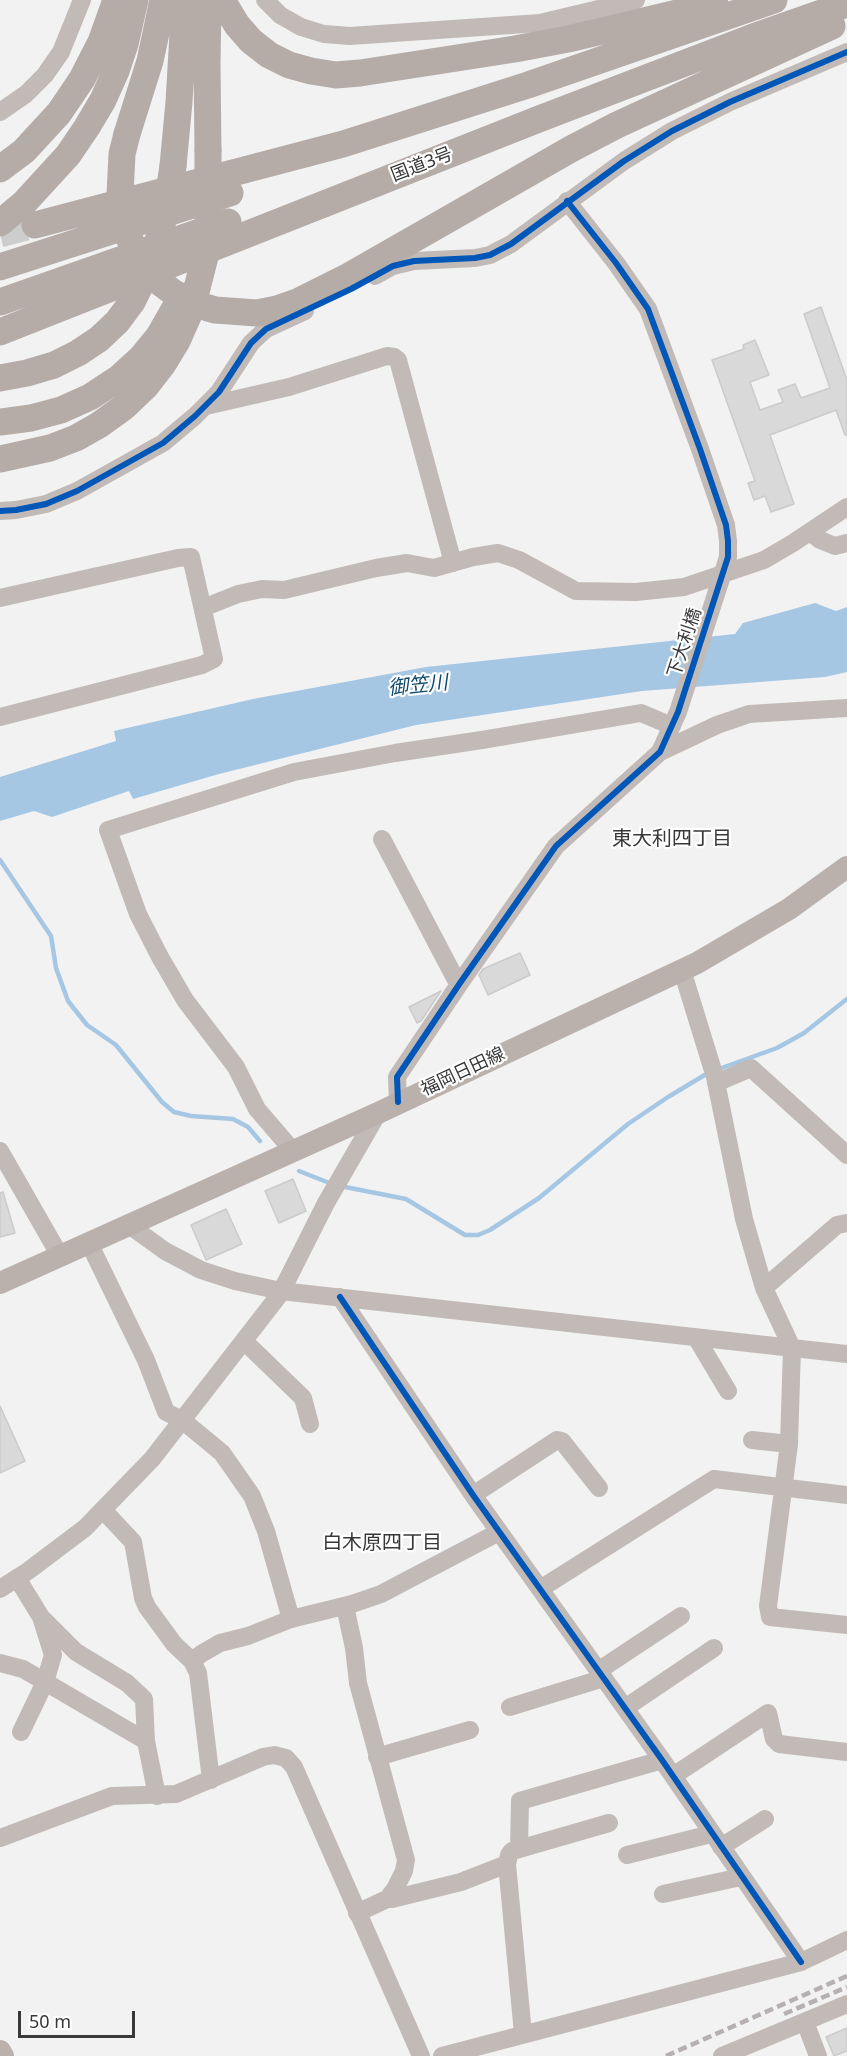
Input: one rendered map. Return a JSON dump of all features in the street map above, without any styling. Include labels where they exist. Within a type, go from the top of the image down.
[{"type":"highway","points":[[0,169],[24,151],[59,113],[82,79],[101,42],[116,0]]},
{"type":"highway","points":[[0,223],[24,203],[68,155],[87,127],[116,71],[135,0]]},
{"type":"highway","points":[[164,0],[150,61],[122,154],[120,194],[126,232],[145,266],[158,281],[174,293],[195,304],[215,310],[257,313],[297,302],[349,276],[617,125],[847,19]]},
{"type":"highway","points":[[0,378],[54,365],[78,353],[99,339],[117,322],[132,302],[154,257],[168,204],[179,102],[185,0]]},
{"type":"highway","points":[[0,459],[50,448],[99,426],[146,386],[164,364],[185,323],[208,189],[208,0]]},
{"type":"highway","points":[[222,0],[237,25],[251,42],[269,55],[300,68],[336,75],[515,49],[730,0]]},
{"type":"highway","points":[[0,267],[267,181],[528,85],[774,0]]},
{"type":"highway","name":"国道3号","points":[[0,332],[539,119],[753,37],[847,4]]},
{"type":"highway","points":[[35,225],[343,144],[528,85]]},
{"type":"highway","points":[[0,302],[279,205],[539,119]]},
{"type":"highway","points":[[0,422],[31,418],[61,410],[90,397],[119,378],[141,358],[159,336],[191,287]]},
{"type":"main road","name":"福岡日田線","points":[[0,1283],[293,1151],[682,970],[789,909],[847,867]]},
{"type":"main road","points":[[0,2051],[3,2056]]},
{"type":"street","points":[[0,112],[26,94],[45,75],[61,52],[82,0]]},
{"type":"street","points":[[265,0],[280,15],[301,27],[324,34],[350,36],[540,23],[636,0]]},
{"type":"street","points":[[0,511],[46,504],[107,476],[163,442],[219,392],[251,343],[266,329],[351,290],[393,266],[414,261],[475,258],[490,255],[511,243],[624,161],[672,131],[730,102],[847,52]]},
{"type":"street","name":"下大利橋","points":[[567,201],[616,263],[648,309],[726,525],[728,556],[675,719],[660,752]]},
{"type":"street","points":[[206,406],[289,387],[387,356],[394,357],[398,360],[453,563]]},
{"type":"street","points":[[203,608],[238,594],[262,589],[284,590],[407,563],[434,568],[473,557],[498,553],[519,560],[576,591],[636,592],[674,588],[721,579],[764,560],[847,507]]},
{"type":"street","points":[[810,531],[820,540],[836,546],[847,543]]},
{"type":"street","points":[[0,598],[190,557],[214,659],[202,665],[0,717]]},
{"type":"street","points":[[0,1589],[85,1528],[104,1511],[152,1459],[244,1341],[281,1291],[336,1186],[388,1107],[398,1077],[460,983],[556,846],[660,752],[717,725],[749,714],[847,708]]},
{"type":"street","points":[[293,1151],[257,1109],[236,1067],[185,1000],[160,957],[138,914],[108,830],[294,772],[395,753],[641,713],[675,719]]},
{"type":"street","points":[[382,839],[455,978],[460,983]]},
{"type":"street","points":[[682,970],[714,1075],[744,1219],[764,1288],[792,1348],[789,1443],[768,1606],[770,1617],[847,1626]]},
{"type":"street","points":[[714,1075],[751,1068],[847,1155]]},
{"type":"street","points":[[0,1151],[60,1256]]},
{"type":"street","points":[[764,1288],[837,1225],[847,1223]]},
{"type":"street","points":[[129,1225],[165,1251],[201,1270],[235,1281],[281,1291],[847,1354]]},
{"type":"street","points":[[90,1243],[146,1360],[166,1412],[182,1420],[222,1453],[252,1496],[266,1531],[291,1618]]},
{"type":"street","points":[[340,1297],[473,1495],[662,1760],[801,1962]]},
{"type":"street","points":[[697,1339],[728,1391]]},
{"type":"street","points":[[244,1341],[303,1398],[310,1424]]},
{"type":"street","points":[[473,1495],[557,1440],[562,1441],[599,1488]]},
{"type":"street","points":[[752,1440],[789,1443]]},
{"type":"street","points":[[540,1589],[714,1479],[847,1495]]},
{"type":"street","points":[[104,1511],[133,1542],[143,1598],[147,1608],[174,1644],[192,1661],[198,1673],[211,1780]]},
{"type":"street","points":[[192,1661],[220,1643],[248,1636],[291,1618],[345,1606],[381,1594],[499,1532]]},
{"type":"street","points":[[17,1578],[41,1617],[76,1652],[127,1683],[144,1699],[147,1741],[157,1796]]},
{"type":"street","points":[[345,1606],[354,1648],[358,1683],[406,1860],[404,1871],[387,1899]]},
{"type":"street","points":[[510,1707],[601,1675],[681,1616]]},
{"type":"street","points":[[21,1732],[45,1682],[53,1655],[41,1617]]},
{"type":"street","points":[[625,1708],[714,1648]]},
{"type":"street","points":[[0,1663],[23,1669],[147,1741]]},
{"type":"street","points":[[673,1776],[768,1713],[774,1739],[779,1744],[847,1752]]},
{"type":"street","points":[[377,1757],[470,1730]]},
{"type":"street","points":[[0,1838],[112,1796],[176,1794],[263,1757],[274,1755],[286,1758],[294,1767],[421,2056]]},
{"type":"street","points":[[519,1849],[520,1801],[662,1760]]},
{"type":"street","points":[[627,1855],[716,1841],[765,1819]]},
{"type":"street","points":[[522,2034],[507,1864],[509,1855],[512,1851],[609,1823]]},
{"type":"street","points":[[357,1913],[387,1899],[460,1882],[507,1864]]},
{"type":"street","points":[[663,1894],[741,1876]]},
{"type":"street","points":[[442,2056],[801,1962],[847,1940]]},
{"type":"street","points":[[728,2055],[847,2004]]},
{"type":"street","points":[[805,2022],[818,2056]]},
{"type":"water","name":"御笠川","points":[[815,603],[836,611],[847,607],[847,672],[825,677],[642,691],[416,725],[219,774],[133,799],[129,791],[52,817],[34,811],[0,821],[0,777],[116,741],[114,731],[253,699],[426,667],[735,634],[743,623]]},
{"type":"building","points":[[821,307],[847,380],[847,435],[845,435],[836,410],[770,435],[794,504],[771,512],[765,496],[754,500],[748,483],[755,481],[712,360],[744,349],[743,345],[755,340],[769,375],[750,382],[760,410],[783,402],[778,390],[795,384],[801,398],[830,388],[804,314]]},
{"type":"building","points":[[520,953],[530,975],[488,995],[479,975],[483,969]]},
{"type":"building","points":[[441,991],[421,1021],[417,1023],[409,1007]]},
{"type":"building","points":[[293,1179],[306,1211],[279,1223],[265,1191]]},
{"type":"building","points":[[3,1192],[15,1233],[0,1237],[0,1193]]},
{"type":"building","points":[[226,1209],[242,1244],[206,1260],[191,1225]]},
{"type":"building","points":[[0,1406],[25,1461],[0,1473]]},
{"type":"building","points":[[847,2028],[847,2051],[834,2056],[826,2037]]},
{"type":"waterway","points":[[0,860],[51,936],[56,968],[68,1001],[87,1025],[116,1045],[162,1102],[174,1112],[191,1116],[233,1119],[248,1127],[260,1141]]},
{"type":"waterway","points":[[716,1070],[777,1048],[804,1033],[847,999]]},
{"type":"waterway","points":[[340,1186],[406,1199],[465,1235],[478,1235],[490,1230],[539,1198],[628,1124],[708,1073]]},
{"type":"waterway","points":[[299,1171],[332,1184]]},
{"type":"tunnel","points":[[0,234],[35,225]]},
{"type":"railway","points":[[666,2056],[847,1976]]},
{"type":"railway","points":[[784,2014],[847,1987]]},
{"type":"cycle path","points":[[0,511],[46,504],[77,491],[163,443],[219,392],[251,343],[266,329],[351,289],[393,266],[414,261],[475,258],[490,255],[511,244],[624,161],[672,131],[730,102],[847,52]]},
{"type":"cycle path","points":[[398,1102],[397,1077],[556,846],[660,752],[678,712],[728,557],[726,525],[648,309],[616,263],[567,201]]},
{"type":"cycle path","points":[[340,1297],[473,1495],[662,1760],[801,1962]]},
{"type":"district","name":"東大利四丁目","points":[[672,839]]},
{"type":"district","name":"白木原四丁目","points":[[382,1543]]}]
